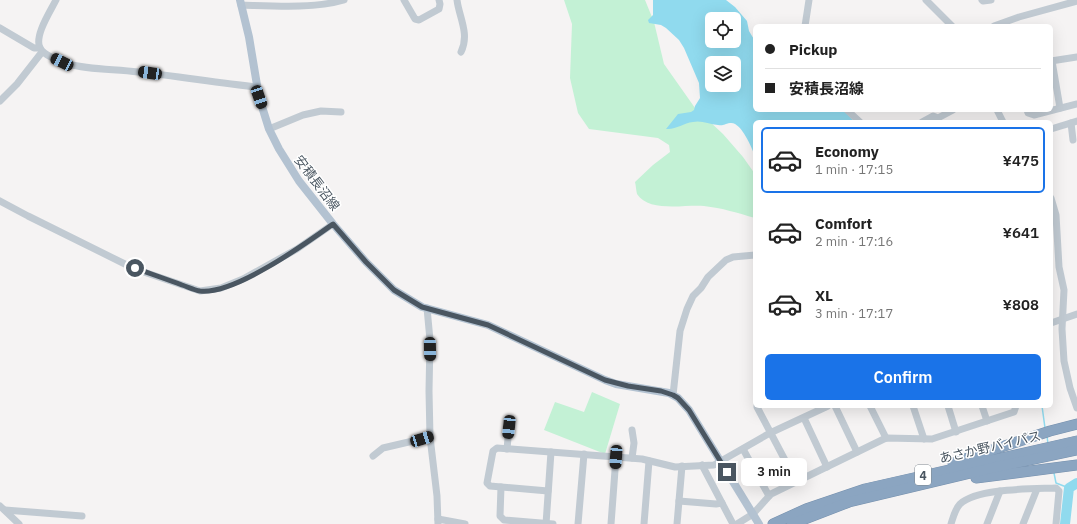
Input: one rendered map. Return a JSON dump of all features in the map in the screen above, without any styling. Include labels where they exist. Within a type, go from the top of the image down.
[{"type":"highway","points":[[898,481],[911,475],[1050,431],[1077,424]]},
{"type":"highway","name":"あさか野バイパス","points":[[773,524],[784,518],[823,503],[859,491],[1077,441]]},
{"type":"highway","name":"あさか野バイパス","points":[[792,524],[849,502],[1077,450]]},
{"type":"highway","points":[[891,492],[916,490],[976,478],[1077,465]]},
{"type":"main road","name":"安積長沼線","points":[[241,2],[256,87],[269,129],[278,149],[299,181],[333,224],[366,262],[394,290],[415,303],[427,308],[488,325],[605,380],[628,386],[661,391],[678,398],[689,410],[760,524]]},
{"type":"street","points":[[41,50],[38,39],[56,0]]},
{"type":"street","points":[[241,2],[323,4],[344,0]]},
{"type":"street","points":[[404,0],[415,19],[419,20],[439,9],[439,0]]},
{"type":"street","points":[[457,0],[465,36],[461,52]]},
{"type":"street","points":[[805,24],[809,0]]},
{"type":"street","points":[[926,0],[950,24]]},
{"type":"street","points":[[982,0],[991,0]]},
{"type":"street","points":[[1000,24],[1077,1]]},
{"type":"street","points":[[0,28],[34,48],[41,50],[62,62],[74,65],[256,87]]},
{"type":"street","points":[[0,101],[17,84],[41,50]]},
{"type":"street","points":[[1053,61],[1077,57]]},
{"type":"street","points":[[1053,67],[1060,108]]},
{"type":"street","points":[[1053,110],[1077,104]]},
{"type":"street","points":[[269,129],[303,115],[320,111],[341,112]]},
{"type":"street","points":[[926,120],[933,116],[938,120],[950,112]]},
{"type":"street","points":[[1028,112],[1034,115],[1045,112]]},
{"type":"street","points":[[1053,128],[1074,122],[1073,140]]},
{"type":"street","points":[[0,201],[135,268],[200,291],[221,288],[243,279],[297,249],[333,224]]},
{"type":"street","points":[[1053,205],[1056,215],[1059,267],[1064,290],[1062,319],[1064,361],[1070,388],[1077,408]]},
{"type":"street","points":[[673,395],[680,331],[687,308],[693,296],[701,288],[708,277],[726,260],[733,257],[753,255]]},
{"type":"street","points":[[427,308],[430,340],[430,436],[438,522],[465,524]]},
{"type":"street","points":[[1053,322],[1077,314]]},
{"type":"street","points":[[757,408],[796,481]]},
{"type":"street","points":[[548,491],[490,486],[487,483],[493,451],[497,448],[584,454],[649,461],[675,467],[714,464],[770,433],[824,408]]},
{"type":"street","points":[[836,408],[857,452]]},
{"type":"street","points":[[871,408],[886,438]]},
{"type":"street","points":[[914,408],[924,439]]},
{"type":"street","points":[[949,408],[956,432]]},
{"type":"street","points":[[983,408],[987,421]]},
{"type":"street","points":[[737,524],[753,514],[768,496],[886,438],[935,439],[1014,412],[1015,408]]},
{"type":"street","points":[[804,418],[827,467]]},
{"type":"street","points":[[507,449],[509,427]]},
{"type":"street","points":[[632,430],[634,459]]},
{"type":"street","points":[[373,456],[384,448],[430,436]]},
{"type":"street","points":[[634,459],[638,438]]},
{"type":"street","points":[[743,449],[768,496]]},
{"type":"street","points":[[546,524],[551,452]]},
{"type":"street","points":[[578,524],[584,454]]},
{"type":"street","points":[[611,524],[616,457]]},
{"type":"street","points":[[644,524],[649,461]]},
{"type":"street","points":[[702,465],[733,524]]},
{"type":"street","points":[[677,524],[682,466]]},
{"type":"street","points":[[501,487],[500,516],[504,520],[551,524]]},
{"type":"street","points":[[951,524],[960,504],[969,499],[1000,491],[1056,488],[1060,491],[1056,524]]},
{"type":"street","points":[[1023,524],[1037,489]]},
{"type":"street","points":[[987,524],[1000,491]]},
{"type":"street","points":[[679,501],[716,504],[722,503]]},
{"type":"street","points":[[3,508],[82,516]]},
{"type":"street","points":[[3,508],[19,524]]},
{"type":"green space","points":[[564,0],[645,0],[654,22],[664,64],[695,108],[723,134],[753,171],[753,217],[724,209],[704,206],[659,206],[650,204],[637,194],[635,182],[670,152],[669,145],[658,138],[589,129],[578,113],[570,78],[572,24]]},
{"type":"green space","points":[[592,392],[620,404],[605,454],[544,430],[555,402],[584,412]]},
{"type":"water","points":[[653,0],[726,0],[739,12],[705,12],[705,48],[741,48],[741,14],[747,21],[749,31],[753,38],[753,112],[845,112],[853,120],[753,120],[753,152],[742,130],[734,124],[730,123],[720,125],[696,122],[666,129],[678,114],[691,112],[694,110],[700,98],[699,83],[679,40],[661,25],[649,23],[648,20],[653,15]]},
{"type":"waterway","points":[[1042,408],[1045,428]]},
{"type":"waterway","points":[[1047,436],[1048,444]]},
{"type":"waterway","points":[[1054,473],[1056,483],[1069,488]]},
{"type":"waterway","points":[[1065,524],[1069,488],[1077,483]]},
{"type":"route","points":[[135,268],[195,290],[200,291],[221,288],[231,285],[297,249],[333,224],[366,262],[394,290],[422,307],[488,325],[616,384],[661,391],[678,398],[695,419],[727,472]]}]
